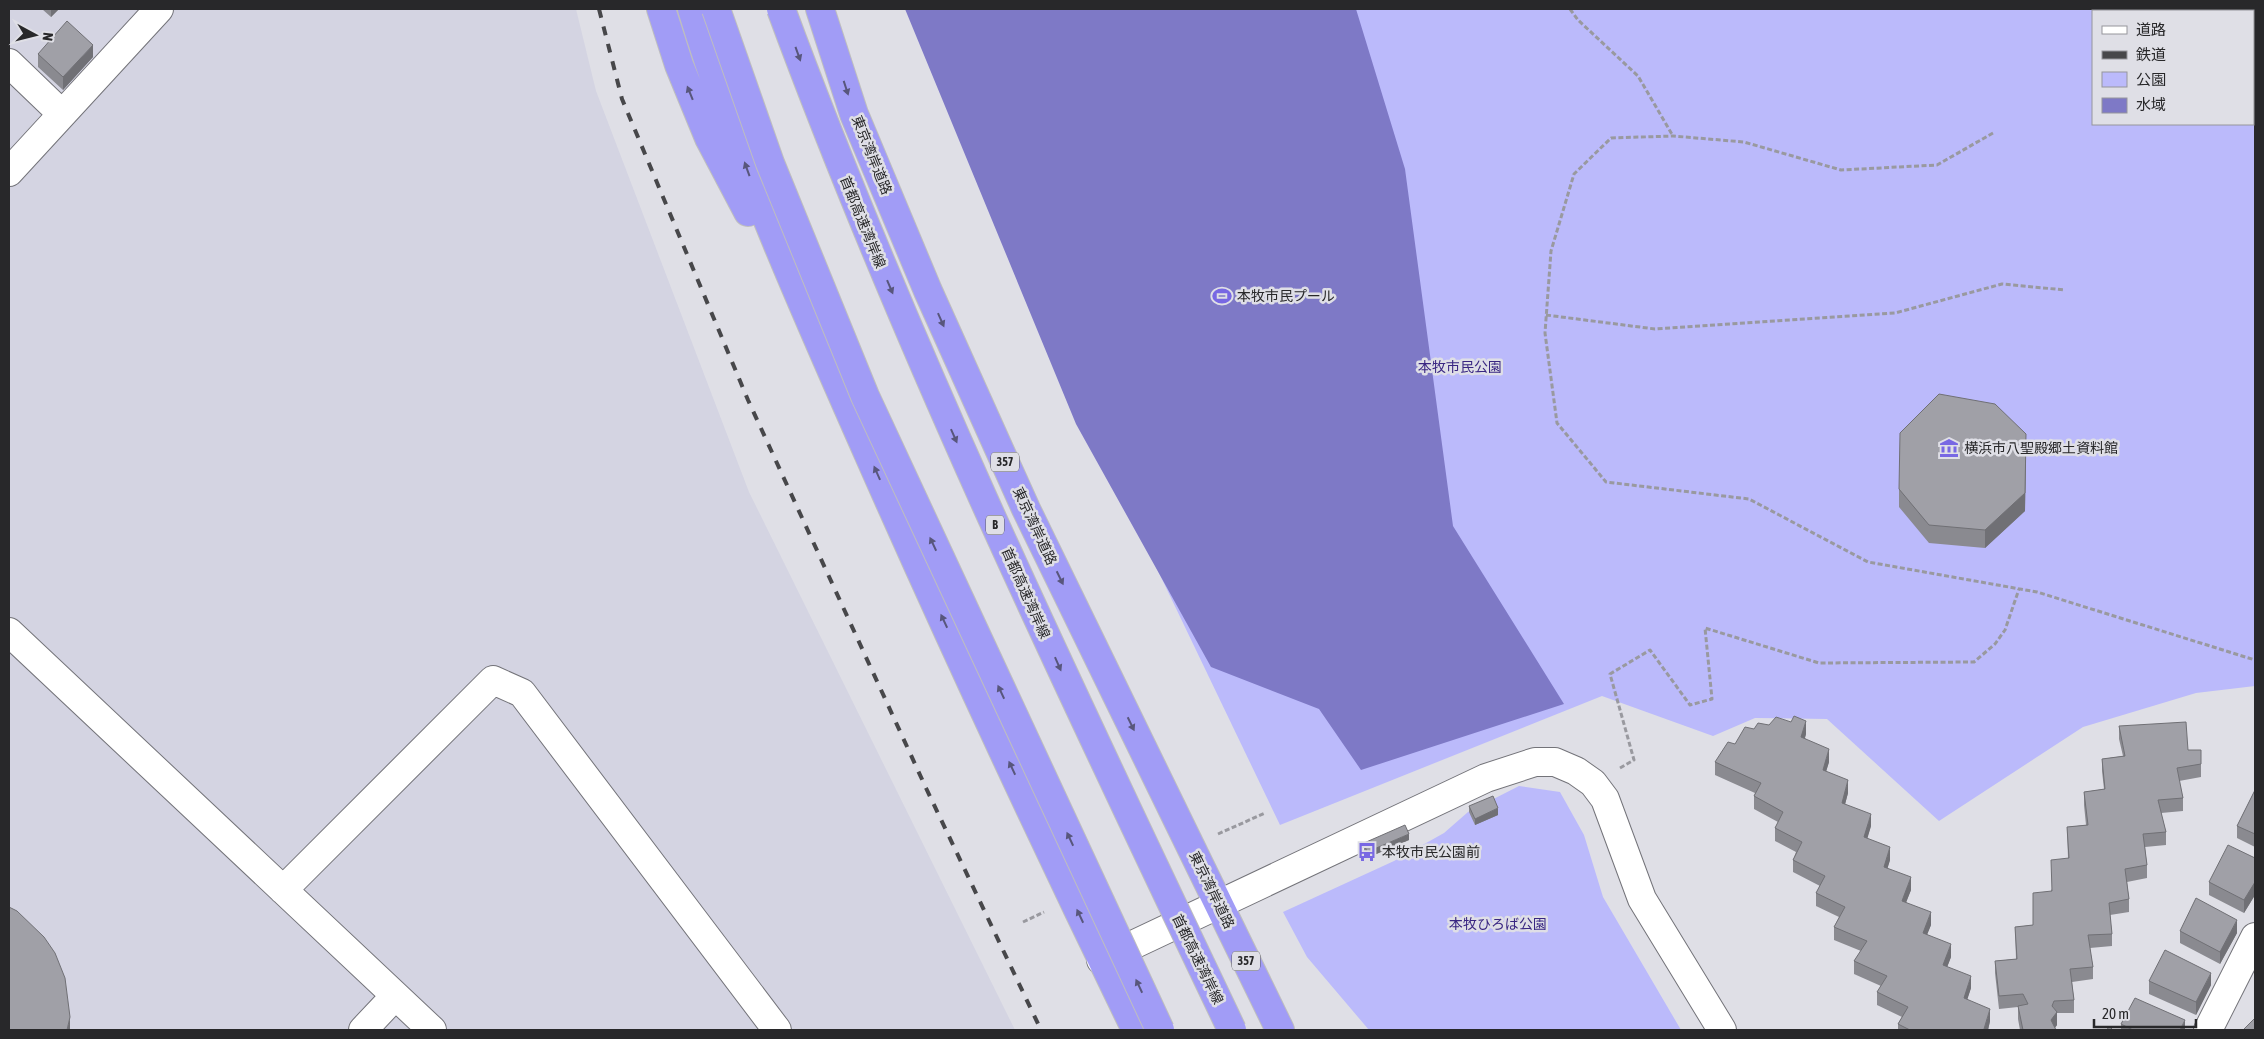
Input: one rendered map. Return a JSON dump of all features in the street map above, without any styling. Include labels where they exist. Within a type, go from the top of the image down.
[{"type":"highway","points":[[661,9],[679,65],[709,138],[834,375]]},
{"type":"highway","points":[[692,9],[748,173],[834,375],[907,541],[1101,960],[1136,1030]]},
{"type":"highway","points":[[716,9],[770,163],[865,396],[1160,1030]]},
{"type":"highway","name":"首都高速湾岸線","points":[[781,9],[866,229],[936,396],[1082,715],[1232,1030]]},
{"type":"highway","name":"東京湾岸道路","points":[[820,9],[854,114],[932,300],[1026,509],[1279,1026]]},
{"type":"street","points":[[9,172],[160,9]]},
{"type":"street","points":[[9,63],[62,114]]},
{"type":"street","points":[[9,632],[432,1030]]},
{"type":"street","points":[[283,890],[493,680],[522,693],[777,1030]]},
{"type":"street","points":[[1101,960],[1486,778],[1525,765],[1555,762],[1576,771],[1593,783],[1606,800],[1642,899],[1722,1030]]},
{"type":"street","points":[[2208,1030],[2255,937]]},
{"type":"street","points":[[363,1030],[395,996]]},
{"type":"path","points":[[1570,9],[1578,20],[1638,76],[1673,136]]},
{"type":"path","points":[[1993,133],[1937,165],[1841,170],[1744,142],[1673,136],[1611,138],[1574,174],[1551,251],[1545,333],[1557,423],[1606,482],[1749,500],[1868,562],[2037,592],[2255,660]]},
{"type":"path","points":[[1546,314],[1655,329],[1894,313],[2002,284],[2065,290]]},
{"type":"path","points":[[1593,783],[1634,760],[1610,674],[1650,650],[1690,705],[1712,699],[1705,628],[1819,663],[1974,662],[1995,644],[2004,630],[2019,589]]},
{"type":"shaded area","points":[[9,9],[576,9],[596,91],[749,492],[1015,1030],[9,1030]]},
{"type":"green space","name":"本牧市民公園","points":[[920,9],[2215,10],[2092,10],[2092,125],[2254,125],[2255,43],[2255,686],[2196,693],[2083,727],[1939,821],[1827,719],[1755,718],[1713,736],[1602,696],[1280,825],[1075,398]]},
{"type":"green space","name":"本牧ひろば公園","points":[[1519,786],[1560,792],[1584,835],[1603,897],[1681,1030],[1369,1030],[1307,957],[1283,912],[1394,861],[1444,833],[1468,812]]},
{"type":"water","name":"本牧市民プール","points":[[905,9],[1356,9],[1405,169],[1453,526],[1564,704],[1361,770],[1319,709],[1211,667],[1076,424]]},
{"type":"building","points":[[67,21],[93,45],[63,77],[38,54]]},
{"type":"building","points":[[1939,394],[1995,404],[2026,434],[2025,493],[1985,530],[1929,525],[1899,489],[1900,433]]},
{"type":"building","points":[[1794,716],[1806,721],[1801,737],[1829,749],[1823,770],[1848,780],[1842,803],[1871,814],[1864,837],[1890,847],[1884,867],[1911,877],[1902,901],[1931,912],[1923,933],[1951,944],[1943,965],[1971,976],[1964,998],[1990,1009],[1984,1029],[1987,1030],[1910,1030],[1898,1024],[1908,1007],[1877,992],[1887,976],[1854,961],[1867,941],[1834,927],[1845,907],[1816,893],[1825,876],[1793,860],[1802,842],[1775,828],[1783,812],[1754,796],[1761,783],[1715,762],[1728,742],[1735,744],[1745,727],[1754,729],[1758,723],[1769,725],[1776,717],[1791,722]]},
{"type":"building","points":[[2186,722],[2188,750],[2201,750],[2201,764],[2177,768],[2183,798],[2158,800],[2166,832],[2143,834],[2147,865],[2125,869],[2129,899],[2109,903],[2112,934],[2088,935],[2093,967],[2070,969],[2074,1000],[2054,1001],[2052,1006],[2057,1012],[2051,1020],[2056,1030],[2023,1030],[2018,1006],[2028,1004],[2023,994],[1999,996],[1995,961],[2017,959],[2015,927],[2033,925],[2033,893],[2052,891],[2051,860],[2069,858],[2067,827],[2088,825],[2084,792],[2105,789],[2102,759],[2125,756],[2119,726]]},
{"type":"building","points":[[2255,790],[2255,834],[2237,826]]},
{"type":"building","points":[[1493,796],[1498,808],[1475,819],[1469,806]]},
{"type":"building","points":[[1405,825],[1409,834],[1367,852],[1364,843]]},
{"type":"building","points":[[2228,845],[2255,858],[2255,882],[2244,900],[2209,882]]},
{"type":"building","points":[[2196,898],[2237,920],[2220,952],[2180,931]]},
{"type":"building","points":[[9,907],[17,911],[44,937],[55,953],[65,978],[70,1017],[67,1030],[9,1030]]},
{"type":"building","points":[[2165,950],[2211,973],[2196,1002],[2149,981]]},
{"type":"building","points":[[2135,998],[2185,1020],[2180,1030],[2133,1030],[2121,1024]]},
{"type":"building","points":[[2255,1018],[2255,1030],[2243,1030]]},
{"type":"railway","points":[[599,9],[622,99],[748,400],[926,788],[1041,1030]]},
{"type":"place","name":"本牧市民プール","points":[[1222,296]]},
{"type":"place","name":"横浜市八聖殿郷土資料館","points":[[1949,448]]},
{"type":"place","name":"本牧市民公園前","points":[[1367,852]]}]
